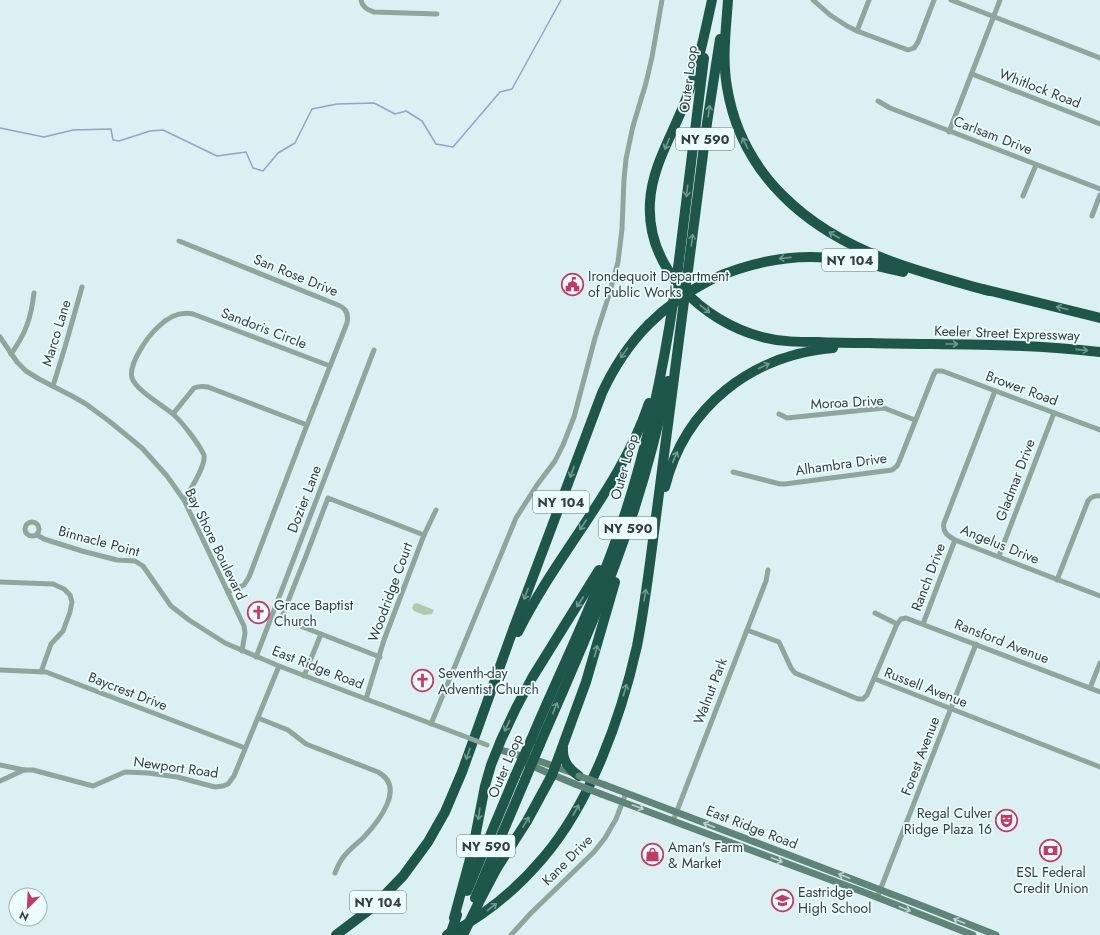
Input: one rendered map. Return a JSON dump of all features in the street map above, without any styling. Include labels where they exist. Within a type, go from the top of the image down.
[{"type":"highway","name":"Outer Loop","points":[[449,935],[456,916],[520,778],[535,742],[619,531],[635,480],[649,430],[663,366],[670,324],[712,0]]},
{"type":"highway","points":[[712,0],[693,80],[658,166],[652,187],[650,208],[651,226],[655,243],[666,267],[682,287],[704,308],[725,322],[753,334],[774,340],[791,342],[913,344]]},
{"type":"highway","name":"Outer Loop","points":[[535,742],[604,593],[633,513],[659,420],[684,301],[707,123],[727,0]]},
{"type":"highway","points":[[727,0],[725,61],[730,103],[738,127],[749,150],[762,172],[775,189],[790,204],[810,220],[861,249],[908,267],[989,291]]},
{"type":"highway","name":"NY 104","points":[[336,935],[379,901],[403,876],[437,827],[462,772],[490,691],[602,393],[622,356],[632,342],[649,324],[680,298],[712,279],[738,268],[763,262],[797,257],[822,257],[864,263],[989,291]]},
{"type":"highway","name":"Keeler Street Expressway","points":[[989,291],[1100,318]]},
{"type":"highway","points":[[449,935],[507,895],[538,865],[552,848],[577,809],[602,758],[622,701],[637,643],[650,563],[684,301]]},
{"type":"highway","points":[[490,691],[531,607],[609,486],[630,448],[643,421],[654,387],[670,324]]},
{"type":"highway","points":[[650,563],[665,489],[674,461],[681,445],[694,423],[711,403],[723,392],[737,381],[759,368],[780,359],[804,352],[835,348],[913,344]]},
{"type":"highway","name":"Keeler Street Expressway","points":[[913,344],[1003,345],[1100,352]]},
{"type":"highway","points":[[462,935],[474,906],[530,817],[553,771],[582,696],[633,513]]},
{"type":"highway","points":[[456,916],[473,848],[484,786],[497,749],[528,684],[589,587],[619,531]]},
{"type":"highway","points":[[564,743],[562,752],[564,762],[577,780]]},
{"type":"highway","name":"Outer Loop","points":[[474,906],[520,778]]},
{"type":"main road","name":"East Ridge Road","points":[[497,749],[577,780],[601,794],[973,935]]},
{"type":"main road","name":"East Ridge Road","points":[[577,780],[605,785],[996,935]]},
{"type":"street","points":[[361,0],[366,9],[374,12],[437,14]]},
{"type":"street","points":[[431,724],[516,518],[537,485],[555,462],[574,417],[595,338],[614,279],[622,229],[626,159],[633,126],[652,57],[662,0]]},
{"type":"street","points":[[813,0],[837,20],[857,31],[904,49],[911,50],[918,42],[934,0]]},
{"type":"street","points":[[857,31],[869,0]]},
{"type":"street","points":[[951,0],[1100,58]]},
{"type":"street","points":[[949,132],[1000,0]]},
{"type":"street","name":"Whitlock Road","points":[[972,74],[1100,124]]},
{"type":"street","name":"Carlsam Drive","points":[[878,101],[890,108],[949,132],[1100,189]]},
{"type":"street","points":[[1023,196],[1036,164]]},
{"type":"street","points":[[1092,216],[1100,195]]},
{"type":"street","name":"San Rose Drive","points":[[179,241],[342,306],[347,312],[348,319],[330,366]]},
{"type":"street","name":"Marco Lane","points":[[52,386],[66,347],[82,287]]},
{"type":"street","points":[[11,354],[18,344],[28,322],[32,311],[34,293]]},
{"type":"street","name":"Sandoris Circle","points":[[184,500],[203,466],[205,459],[202,452],[181,422],[140,389],[135,384],[131,375],[137,357],[150,336],[158,327],[167,319],[178,314],[188,313],[200,316],[330,366]]},
{"type":"street","name":"Bay Shore Boulevard","points":[[0,337],[17,362],[26,371],[86,404],[133,441],[157,465],[184,500],[244,626],[246,633],[242,651]]},
{"type":"street","name":"Dozier Lane","points":[[256,657],[374,350]]},
{"type":"street","points":[[228,592],[244,585],[249,577],[330,366]]},
{"type":"street","name":"Brower Road","points":[[936,371],[945,372],[1100,430]]},
{"type":"street","name":"Alhambra Drive","points":[[733,472],[780,484],[786,484],[892,470],[899,462],[936,371]]},
{"type":"street","points":[[172,414],[194,388],[202,386],[307,425]]},
{"type":"street","name":"Angelus Drive","points":[[995,391],[944,523],[943,526],[945,532],[955,540],[1100,596]]},
{"type":"street","name":"Moroa Drive","points":[[779,414],[787,418],[884,408],[916,420]]},
{"type":"street","name":"Gladmar Drive","points":[[999,556],[1054,413]]},
{"type":"street","points":[[1057,580],[1088,501],[1092,496],[1100,496]]},
{"type":"street","name":"Woodridge Court","points":[[380,657],[285,620],[283,618],[283,614],[328,498],[424,535]]},
{"type":"street","name":"Woodridge Court","points":[[366,699],[384,640],[424,535],[436,510]]},
{"type":"street","name":"Binnacle Point","points":[[37,535],[44,539],[82,551],[117,560],[135,561],[144,566],[150,576]]},
{"type":"street","name":"Ranch Drive","points":[[923,624],[955,540]]},
{"type":"street","name":"Walnut Park","points":[[673,821],[766,581],[768,570]]},
{"type":"street","name":"East Ridge Road","points":[[150,576],[171,606],[218,639],[242,651],[497,749]]},
{"type":"street","points":[[0,582],[56,585],[64,588],[70,595],[72,606],[63,630],[51,644],[40,672]]},
{"type":"street","points":[[874,679],[897,624],[875,612]]},
{"type":"street","name":"Ransford Avenue","points":[[897,624],[901,619],[906,618],[1100,692]]},
{"type":"street","name":"Russell Avenue","points":[[747,630],[779,642],[791,668],[795,673],[855,698],[860,699],[865,697],[869,693],[874,679],[1100,767]]},
{"type":"street","points":[[304,676],[321,634]]},
{"type":"street","name":"Forest Avenue","points":[[877,898],[976,644]]},
{"type":"street","points":[[1090,688],[1100,663]]},
{"type":"street","name":"Newport Road","points":[[0,765],[24,770],[33,770],[93,786],[126,772],[177,777],[215,787],[228,784],[234,776],[279,666]]},
{"type":"street","name":"Baycrest Drive","points":[[0,670],[46,672],[245,748]]},
{"type":"street","points":[[258,718],[288,730],[301,741],[312,747],[378,772],[388,780],[391,791],[388,803],[364,837],[342,859],[335,873]]},
{"type":"street","points":[[0,781],[24,770]]},
{"type":"street","name":"Kane Drive","points":[[511,935],[530,912],[594,852],[610,831],[626,793]]},
{"type":"green space","points":[[417,603],[434,610],[432,614],[424,615],[414,611],[412,608],[414,604]]},
{"type":"waterway","points":[[0,128],[44,137],[73,130],[111,129],[113,140],[119,141],[150,131],[163,130],[217,156],[246,152],[253,168],[263,171],[278,153],[295,143],[312,109],[337,104],[374,103],[395,114],[406,111],[422,121],[436,144],[453,147],[500,92],[512,89],[561,0]]},
{"type":"place","name":"Irondequoit Department of Public Works","points":[[573,284]]},
{"type":"place","name":"Grace Baptist Church","points":[[259,613]]},
{"type":"place","name":"Seventh-day Adventist Church","points":[[423,681]]},
{"type":"place","name":"Regal Culver Ridge Plaza 16","points":[[1007,821]]},
{"type":"place","name":"ESL Federal Credit Union","points":[[1051,850]]},
{"type":"place","name":"Aman's Farm & Market","points":[[653,855]]},
{"type":"place","name":"Eastridge High School","points":[[783,900]]}]
